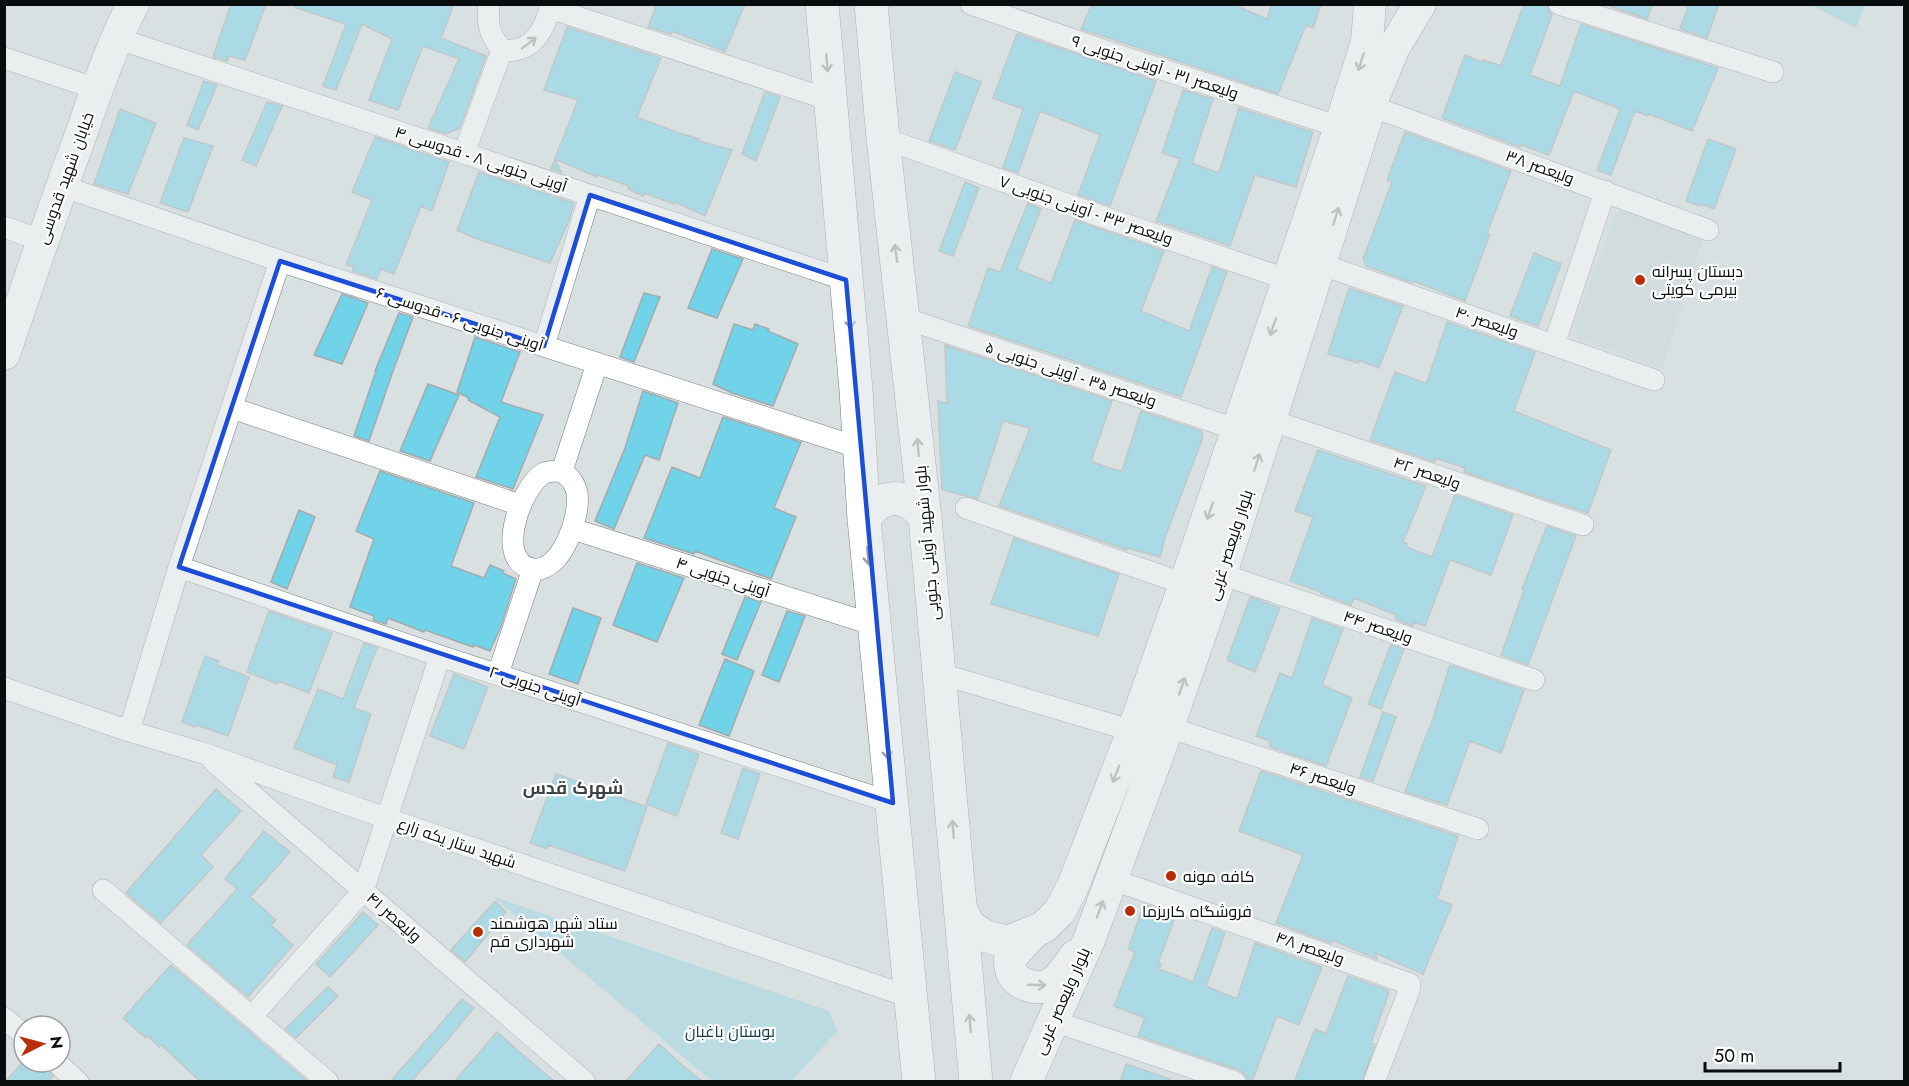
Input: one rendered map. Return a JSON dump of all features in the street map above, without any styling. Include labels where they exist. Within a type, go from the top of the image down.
[{"type":"main road","name":"خیابان شهید قدوسی","points":[[4,354],[97,89],[116,38],[133,4]]},
{"type":"main road","points":[[822,4],[864,519],[918,1081]]},
{"type":"main road","name":"بلوار شهید آوینی جنوبی","points":[[871,4],[883,138],[925,518],[976,1082]]},
{"type":"main road","name":"بلوار ولیعصر غربی","points":[[960,906],[968,924],[985,936],[1010,941],[1044,927],[1060,911],[1073,886],[1133,731],[1289,280],[1367,42],[1370,4]]},
{"type":"main road","points":[[1387,4],[1399,8],[1414,4]]},
{"type":"main road","name":"بلوار ولیعصر غربی","points":[[1026,1082],[1089,940],[1128,837],[1221,574],[1371,106],[1394,47],[1420,4]]},
{"type":"main road","points":[[864,519],[878,503],[888,499],[910,502],[925,518]]},
{"type":"main road","points":[[1033,933],[1010,958],[1012,975],[1021,983],[1032,986],[1049,985],[1058,978],[1089,940]]},
{"type":"street","points":[[489,4],[488,17],[492,38],[502,50],[512,52],[532,43],[542,30],[550,6],[830,100]]},
{"type":"street","name":"ولیعصر ۳۱ - آوینی جنوبی ۹","points":[[971,4],[1111,53],[1340,127]]},
{"type":"street","points":[[1559,4],[1773,72]]},
{"type":"street","name":"آوینی جنوبی ۸ - قدوسی ۴","points":[[116,38],[846,280]]},
{"type":"street","points":[[464,153],[502,50]]},
{"type":"street","points":[[4,58],[97,89]]},
{"type":"street","name":"ولیعصر ۳۸","points":[[1371,106],[1708,230]]},
{"type":"street","name":"ولیعصر ۳۳ - آوینی جنوبی ۷","points":[[883,138],[1089,212],[1289,280]]},
{"type":"street","name":"آوینی جنوبی ۶ - قدوسی ۶","points":[[62,186],[280,261],[860,448]]},
{"type":"street","points":[[1554,345],[1605,191]]},
{"type":"street","points":[[544,346],[590,195]]},
{"type":"street","points":[[4,227],[43,241]]},
{"type":"street","points":[[129,731],[179,567],[280,261]]},
{"type":"street","name":"ولیعصر ۴۰","points":[[1320,264],[1654,380]]},
{"type":"street","name":"ولیعصر ۳۵ - آوینی جنوبی ۵","points":[[904,318],[1238,430]]},
{"type":"street","points":[[562,471],[597,364]]},
{"type":"street","points":[[232,408],[520,506]]},
{"type":"street","name":"ولیعصر ۴۲","points":[[1270,420],[1583,525]]},
{"type":"street","points":[[562,471],[572,479],[577,494],[573,528],[568,542],[555,559],[544,567],[534,569],[521,563],[516,556],[513,543],[513,531],[520,506],[536,479],[547,472],[562,471]]},
{"type":"street","points":[[966,508],[1185,584]]},
{"type":"street","name":"آوینی جنوبی ۴","points":[[573,528],[874,625]]},
{"type":"street","name":"آوینی جنوبی ۲","points":[[179,567],[440,656],[893,803]]},
{"type":"street","points":[[498,674],[534,569]]},
{"type":"street","name":"ولیعصر ۴۴","points":[[1221,574],[1534,680]]},
{"type":"street","points":[[252,1016],[363,891],[440,656]]},
{"type":"street","points":[[938,673],[1133,731]]},
{"type":"street","name":"شهید ستار یکه زارع","points":[[4,688],[129,731],[203,753],[388,819],[910,997]]},
{"type":"street","name":"ولیعصر ۴۶","points":[[1168,727],[1478,829]]},
{"type":"street","name":"ولیعصر ۴۱","points":[[203,753],[585,1082]]},
{"type":"street","name":"ولیعصر ۴۸","points":[[1111,879],[1410,984],[1374,1082]]},
{"type":"street","points":[[103,890],[328,1082]]},
{"type":"street","points":[[1053,1021],[1235,1082]]},
{"type":"highlighted area","points":[[590,195],[846,280],[893,803],[179,567],[280,261],[544,346]]},
{"type":"shaded area","name":"دبستان پسرانه بیرمی کویتی","points":[[1628,207],[1704,236],[1662,369],[1579,339],[1574,325],[1616,213]]},
{"type":"green space","points":[[1811,5],[1865,5],[1856,28]]},
{"type":"green space","name":"بوستان باغبان","points":[[492,896],[829,1011],[837,1032],[791,1081],[712,1081]]},
{"type":"building","points":[[231,4],[266,4],[245,60],[229,56],[227,61],[213,57]]},
{"type":"building","points":[[296,4],[454,4],[441,38],[486,56],[460,128],[446,134],[428,128],[459,59],[423,46],[398,110],[369,100],[392,39],[362,24],[336,90],[323,86],[346,24],[296,8]]},
{"type":"building","points":[[657,4],[745,4],[725,52],[672,31],[671,34],[648,27]]},
{"type":"building","points":[[1092,4],[1232,4],[1267,19],[1272,4],[1321,4],[1313,28],[1306,25],[1278,94],[1081,29]]},
{"type":"building","points":[[1524,4],[1547,4],[1552,15],[1530,75],[1560,86],[1581,24],[1718,68],[1692,131],[1649,114],[1648,116],[1635,111],[1611,175],[1597,170],[1620,109],[1574,91],[1549,155],[1521,145],[1520,147],[1442,118],[1465,55],[1501,66]]},
{"type":"building","points":[[1603,4],[1653,4],[1647,19]]},
{"type":"building","points":[[1689,4],[1719,4],[1707,38],[1680,29]]},
{"type":"building","points":[[567,27],[661,58],[637,117],[699,139],[699,141],[732,150],[705,216],[675,202],[674,204],[644,193],[643,196],[628,189],[629,186],[598,175],[597,177],[555,159],[561,172],[551,169],[578,100],[544,90]]},
{"type":"building","points":[[1017,34],[1156,81],[1110,206],[1078,195],[1100,135],[1040,111],[1018,173],[1003,168],[1023,109],[993,98]]},
{"type":"building","points":[[955,72],[981,82],[955,150],[929,141]]},
{"type":"building","points":[[204,81],[217,85],[198,130],[187,125]]},
{"type":"building","points":[[1183,90],[1213,99],[1192,163],[1219,173],[1239,108],[1313,132],[1296,187],[1255,175],[1230,246],[1156,221],[1180,159],[1162,153]]},
{"type":"building","points":[[765,92],[780,97],[756,161],[742,154]]},
{"type":"building","points":[[267,102],[282,106],[256,166],[242,160]]},
{"type":"building","points":[[120,109],[156,123],[128,194],[94,184]]},
{"type":"building","points":[[1405,132],[1511,171],[1487,233],[1490,234],[1465,301],[1366,266],[1363,259],[1392,182],[1387,180]]},
{"type":"building","points":[[375,137],[449,162],[432,211],[421,206],[394,274],[381,269],[377,279],[352,271],[354,267],[346,265],[372,200],[352,192]]},
{"type":"building","points":[[184,138],[213,146],[188,212],[160,203]]},
{"type":"building","points":[[1708,139],[1736,149],[1714,209],[1686,201]]},
{"type":"building","points":[[479,172],[574,203],[568,223],[550,263],[474,238],[457,230]]},
{"type":"building","points":[[965,182],[979,188],[953,256],[939,251]]},
{"type":"building","points":[[1028,203],[1041,209],[1017,269],[1051,283],[1075,220],[1164,251],[1141,311],[1189,331],[1212,267],[1227,272],[1181,397],[968,326],[988,268],[1000,272]]},
{"type":"building","points":[[712,249],[743,259],[717,318],[688,308]]},
{"type":"building","points":[[1534,253],[1561,264],[1538,326],[1510,316]]},
{"type":"building","points":[[1349,288],[1403,306],[1379,368],[1358,360],[1358,363],[1328,354]]},
{"type":"building","points":[[644,293],[660,297],[634,362],[620,357]]},
{"type":"building","points":[[342,294],[368,303],[342,364],[314,355]]},
{"type":"building","points":[[399,313],[413,317],[369,441],[354,436],[375,371]]},
{"type":"building","points":[[1447,322],[1535,352],[1514,411],[1611,450],[1588,513],[1464,472],[1465,468],[1436,458],[1435,462],[1370,440],[1395,372],[1427,382]]},
{"type":"building","points":[[734,324],[753,330],[755,324],[798,344],[773,406],[732,393],[713,384]]},
{"type":"building","points":[[475,337],[520,352],[501,402],[543,415],[513,489],[476,477],[500,417],[457,392]]},
{"type":"building","points":[[945,345],[1112,401],[1091,461],[1106,467],[1122,471],[1141,411],[1201,431],[1203,437],[1160,557],[1127,548],[1127,550],[999,506],[1030,428],[1003,421],[978,499],[942,490],[938,401],[947,403]]},
{"type":"building","points":[[428,384],[459,395],[430,461],[400,451]]},
{"type":"building","points":[[643,391],[678,403],[659,460],[645,455],[614,529],[595,521],[625,448]]},
{"type":"building","points":[[723,417],[801,442],[774,508],[796,517],[771,579],[695,551],[694,554],[644,538],[672,467],[700,478]]},
{"type":"building","points":[[1318,450],[1426,486],[1403,542],[1407,544],[1406,547],[1432,557],[1455,495],[1513,515],[1491,575],[1450,560],[1425,626],[1414,622],[1413,626],[1400,621],[1395,619],[1396,615],[1354,598],[1351,605],[1290,581],[1313,517],[1295,511]]},
{"type":"building","points":[[380,471],[474,503],[451,566],[484,578],[490,565],[516,579],[501,626],[490,651],[425,630],[424,632],[388,618],[386,624],[373,620],[374,616],[350,607],[374,539],[356,531]]},
{"type":"building","points":[[299,510],[315,517],[287,589],[271,582]]},
{"type":"building","points":[[1547,526],[1576,536],[1528,665],[1501,655],[1524,590],[1522,589]]},
{"type":"building","points":[[1014,538],[1119,574],[1098,636],[991,604]]},
{"type":"building","points":[[637,563],[684,578],[657,642],[613,625]]},
{"type":"building","points":[[745,597],[761,602],[737,660],[722,654]]},
{"type":"building","points":[[1250,597],[1280,608],[1255,672],[1227,660]]},
{"type":"building","points":[[573,608],[601,618],[578,684],[549,674]]},
{"type":"building","points":[[269,611],[332,633],[309,693],[247,672]]},
{"type":"building","points":[[787,611],[805,616],[779,682],[762,675]]},
{"type":"building","points":[[1312,618],[1343,629],[1322,685],[1352,698],[1326,766],[1270,747],[1270,741],[1256,736],[1280,673],[1292,678]]},
{"type":"building","points":[[364,643],[377,648],[354,708],[371,714],[349,782],[333,777],[337,765],[294,748],[318,689],[343,699]]},
{"type":"building","points":[[1391,645],[1404,649],[1381,709],[1368,704]]},
{"type":"building","points":[[205,656],[219,661],[217,665],[249,677],[228,736],[182,722]]},
{"type":"building","points":[[725,659],[754,671],[729,736],[699,725]]},
{"type":"building","points":[[1450,665],[1524,690],[1501,753],[1470,741],[1447,805],[1405,792],[1430,728]]},
{"type":"building","points":[[454,674],[488,687],[464,749],[430,736]]},
{"type":"building","points":[[1383,712],[1396,717],[1373,781],[1360,777]]},
{"type":"building","points":[[668,743],[699,754],[677,816],[646,804]]},
{"type":"building","points":[[743,768],[760,774],[738,839],[721,833]]},
{"type":"building","points":[[1261,771],[1458,836],[1437,899],[1452,905],[1423,974],[1375,953],[1377,959],[1332,940],[1331,943],[1276,923],[1303,855],[1239,831]]},
{"type":"building","points":[[556,774],[647,807],[625,871],[548,845],[547,849],[530,843]]},
{"type":"building","points":[[216,789],[241,811],[201,855],[213,867],[161,923],[126,893]]},
{"type":"building","points":[[264,831],[290,852],[250,897],[276,920],[271,925],[293,945],[248,997],[187,945],[237,889],[225,879]]},
{"type":"building","name":"ستاد شهر هوشمند شهرداری قم","points":[[495,901],[506,912],[465,962],[451,950]]},
{"type":"building","points":[[1144,904],[1176,915],[1158,963],[1161,964],[1159,969],[1193,982],[1212,928],[1225,933],[1206,986],[1237,999],[1255,943],[1322,967],[1299,1025],[1277,1016],[1252,1081],[1239,1070],[1138,1036],[1145,1018],[1114,1006],[1135,952],[1128,949]]},
{"type":"building","points":[[363,912],[378,925],[330,977],[316,964]]},
{"type":"building","points":[[171,965],[308,1082],[201,1082],[161,1045],[159,1047],[148,1036],[146,1038],[134,1028],[123,1018]]},
{"type":"building","points":[[1348,976],[1389,992],[1371,1043],[1375,1045],[1362,1082],[1294,1082],[1315,1029],[1326,1034]]},
{"type":"building","points":[[328,987],[338,996],[296,1038],[285,1029]]},
{"type":"building","points":[[462,999],[474,1008],[433,1057],[411,1082],[390,1082]]},
{"type":"building","points":[[497,1032],[522,1054],[555,1082],[454,1082]]},
{"type":"building","points":[[659,1044],[681,1064],[703,1082],[625,1082]]},
{"type":"building","points":[[1126,1064],[1170,1079],[1170,1082],[1120,1082]]},
{"type":"building","points":[[12,1074],[51,1074],[53,1076],[48,1082],[5,1082]]},
{"type":"place","name":"دبستان پسرانه بیرمی کویتی","points":[[1640,280]]},
{"type":"place","name":"کافه مونه","points":[[1171,876]]},
{"type":"place","name":"فروشگاه کاریزما","points":[[1130,911]]},
{"type":"place","name":"ستاد شهر هوشمند شهرداری قم","points":[[478,932]]},
{"type":"district","name":"شهرک قدس","points":[[573,788]]}]
